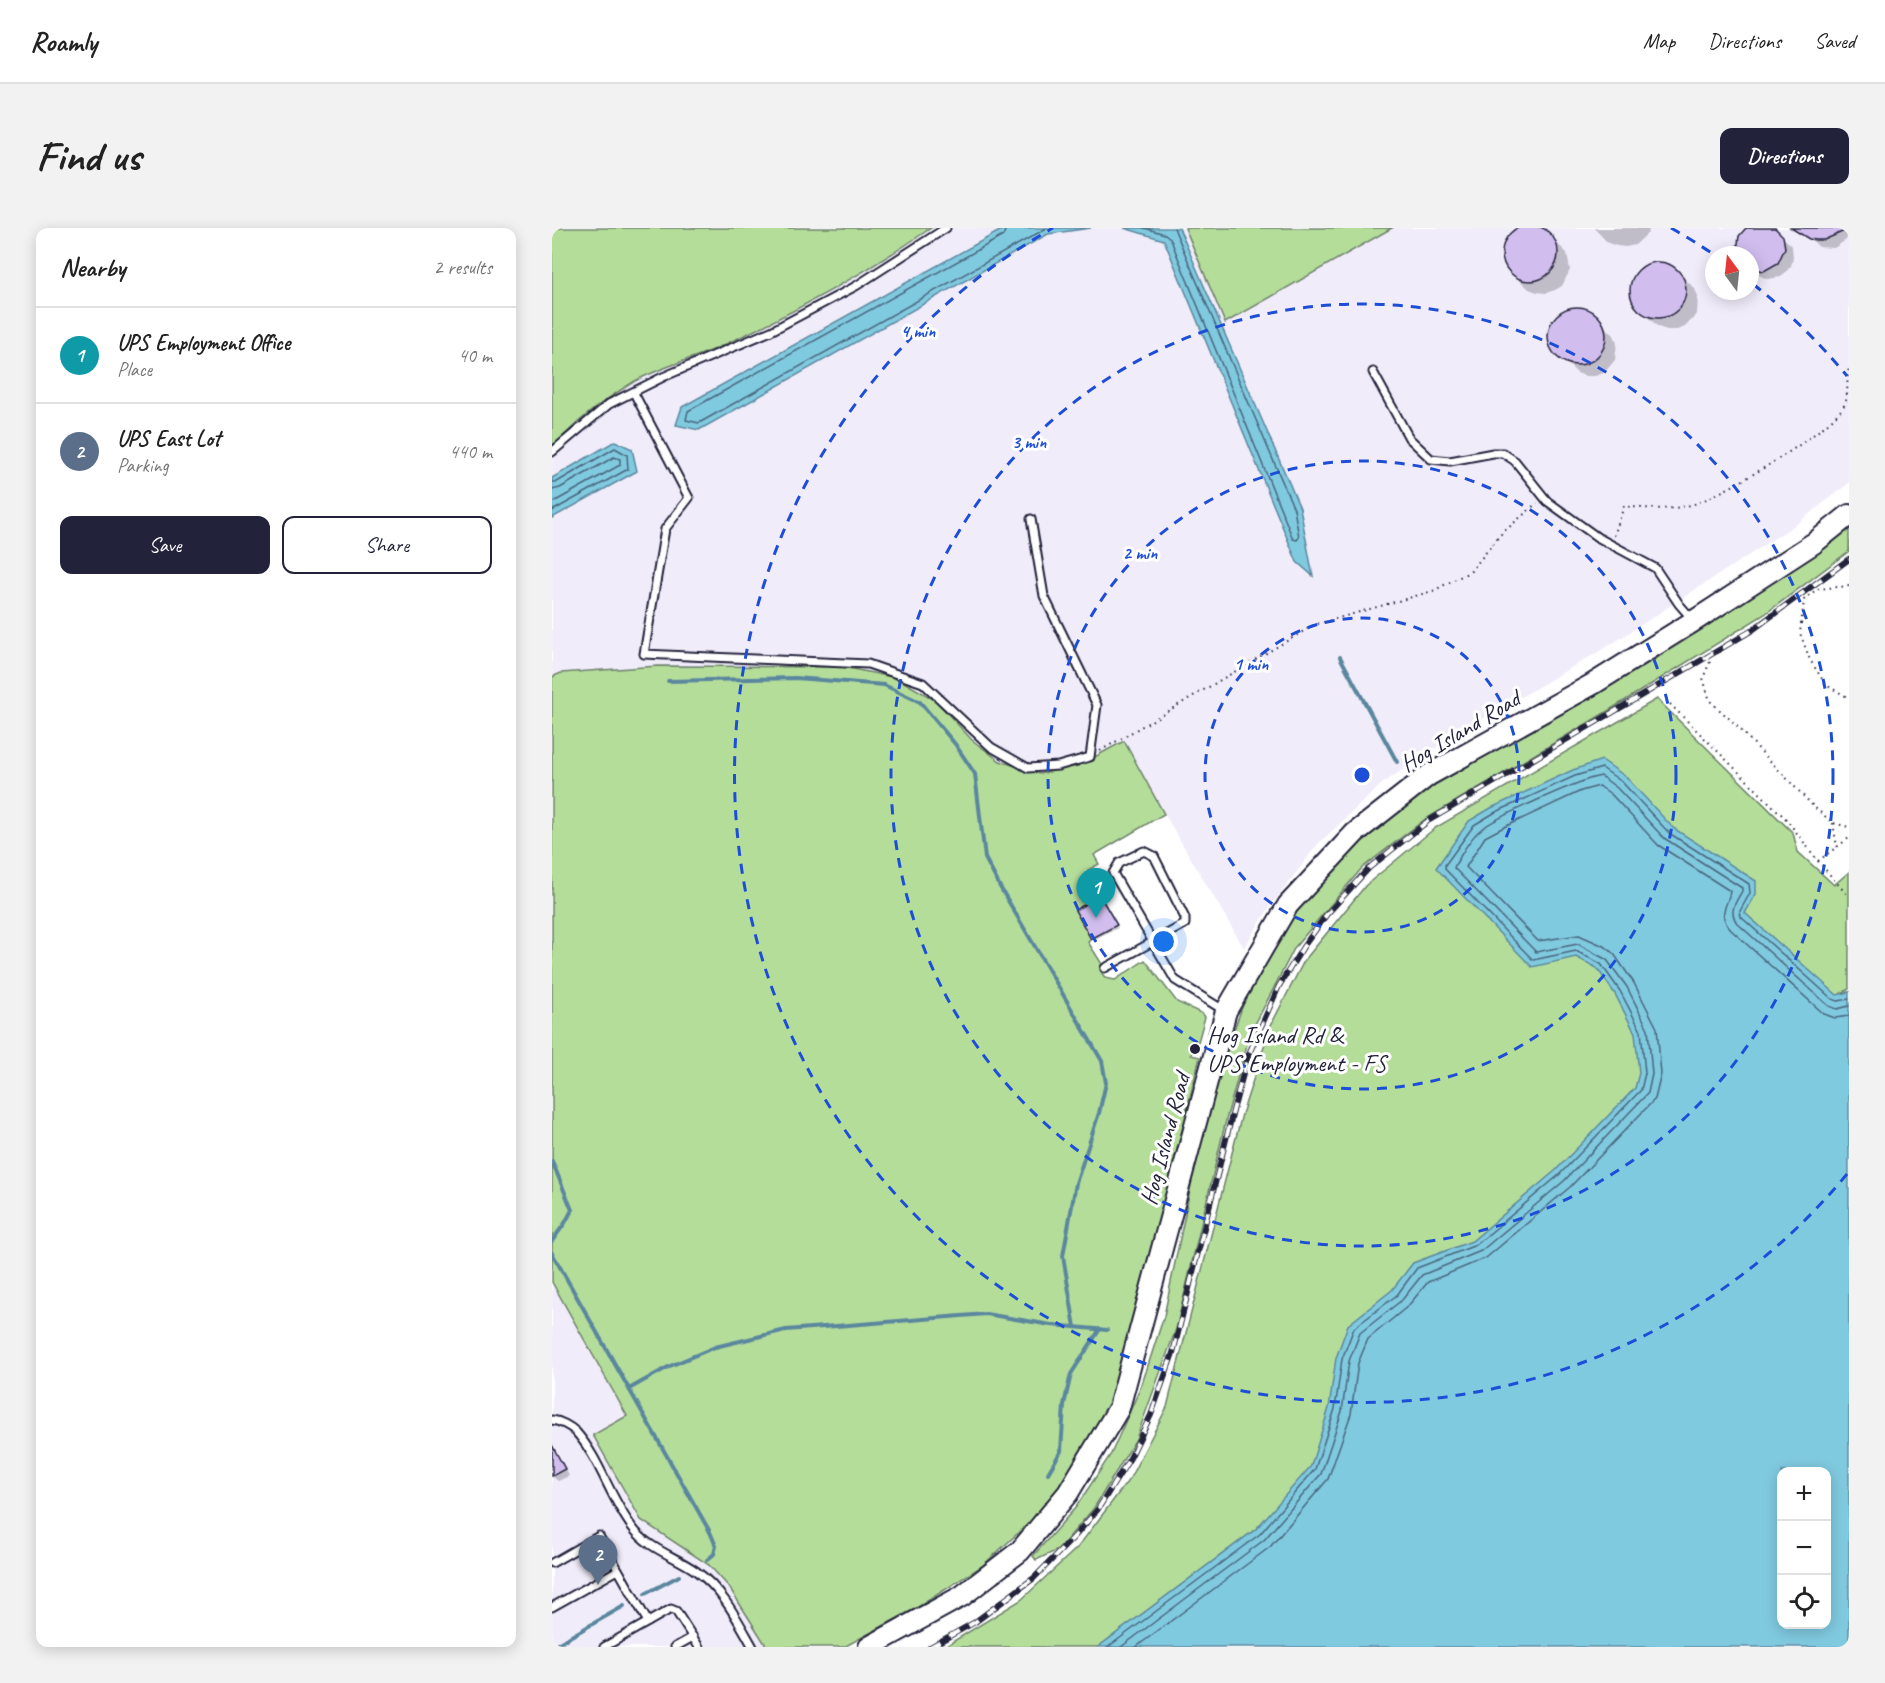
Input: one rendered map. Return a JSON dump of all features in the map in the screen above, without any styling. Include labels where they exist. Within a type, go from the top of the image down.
[{"type":"street","name":"Hog Island Road","points":[[869,1647],[962,1596],[1020,1551],[1068,1493],[1119,1408],[1226,1011],[1288,905],[1355,832],[1429,776],[1593,684],[1814,543],[1849,515]]},
{"type":"lane","points":[[552,452],[609,404],[663,377],[771,331],[856,286],[946,228]]},
{"type":"lane","points":[[1373,372],[1409,438],[1431,459],[1450,461],[1503,453],[1515,461],[1544,498],[1568,517],[1655,568],[1679,604],[1694,621]]},
{"type":"lane","points":[[634,393],[689,498],[665,529],[644,654],[868,664],[923,683],[991,747],[1028,768],[1058,766],[1090,758],[1097,705],[1044,596],[1031,519]]},
{"type":"lane","points":[[1105,968],[1153,942],[1185,924],[1185,918],[1154,856],[1144,851],[1119,862],[1113,873],[1153,942],[1175,980],[1226,1011]]},
{"type":"lane","points":[[552,1420],[575,1431],[632,1528],[646,1542],[708,1580],[722,1595],[753,1647]]},
{"type":"lane","points":[[552,1563],[599,1536],[648,1622]]},
{"type":"lane","points":[[552,1607],[618,1570]]},
{"type":"lane","points":[[604,1647],[671,1609],[676,1611],[699,1647]]},
{"type":"lane","points":[[675,1647],[693,1637]]},
{"type":"path","points":[[1610,543],[1624,506],[1673,507],[1696,503],[1748,478],[1824,426],[1841,409],[1846,400],[1849,368]]},
{"type":"path","points":[[1090,758],[1314,625],[1433,591],[1471,571],[1500,535],[1544,498]]},
{"type":"path","points":[[1849,586],[1817,589],[1804,600],[1800,633],[1810,660],[1826,685],[1849,698]]},
{"type":"path","points":[[1710,663],[1703,678],[1710,701],[1814,807],[1833,823],[1849,827]]},
{"type":"path","points":[[1670,704],[1787,820],[1849,897]]},
{"type":"path","points":[[1833,823],[1837,847]]},
{"type":"path","points":[[1818,861],[1849,838]]},
{"type":"shaded area","points":[[552,228],[1849,228],[1849,483],[1798,523],[1610,645],[1452,737],[1383,783],[1317,845],[1267,911],[1244,948],[1146,783],[1006,865],[819,1647],[552,1647]]},
{"type":"green space","points":[[552,228],[931,228],[832,290],[781,317],[717,348],[635,381],[595,408],[552,446]]},
{"type":"green space","points":[[1185,228],[1392,228],[1225,323]]},
{"type":"green space","points":[[1849,528],[1849,551],[1765,614],[1603,714],[1424,820],[1362,868],[1295,947],[1250,1034],[1227,1116],[1176,1329],[1136,1439],[1094,1508],[1058,1550],[1036,1560],[1033,1556],[1076,1507],[1111,1454],[1142,1384],[1164,1316],[1192,1180],[1221,1065],[1251,983],[1307,896],[1368,833],[1433,786],[1655,659]]},
{"type":"green space","points":[[658,666],[843,667],[897,678],[935,700],[972,740],[1000,761],[1039,774],[1078,766],[1124,741],[1164,814],[1094,855],[1099,864],[1088,870],[1100,896],[1075,910],[1091,939],[1088,942],[1102,964],[1100,970],[1105,978],[1115,980],[1145,960],[1177,1002],[1205,1017],[1198,1042],[1195,1042],[1191,1055],[1200,1057],[1127,1353],[1105,1415],[1077,1463],[1039,1514],[982,1566],[918,1607],[844,1647],[767,1647],[729,1587],[709,1565],[641,1520],[593,1435],[627,1416],[552,1282],[552,677],[561,673]]},
{"type":"green space","points":[[1657,699],[1793,833],[1798,852],[1834,885],[1849,872],[1849,989],[1840,994],[1849,992],[1256,1529],[1098,1647],[944,1647],[1021,1600],[1078,1547],[1130,1478],[1167,1407],[1242,1114],[1271,1025],[1304,961],[1366,885],[1435,828]]},
{"type":"water","points":[[1005,228],[1091,228],[1048,234],[699,430],[676,425],[682,407]]},
{"type":"water","points":[[1124,228],[1179,228],[1300,508],[1313,576],[1297,562],[1164,240]]},
{"type":"water","points":[[615,441],[632,449],[637,471],[552,518],[552,478]]},
{"type":"water","points":[[1602,760],[1626,777],[1673,828],[1756,881],[1756,894],[1745,913],[1837,995],[1849,992],[1849,1647],[1098,1647],[1256,1529],[1311,1466],[1329,1408],[1336,1358],[1348,1325],[1392,1290],[1413,1263],[1472,1241],[1555,1171],[1635,1088],[1639,1073],[1635,1033],[1615,994],[1597,968],[1576,957],[1532,967],[1436,868],[1469,821],[1491,808],[1573,770]]},
{"type":"building","points":[[1530,225],[1541,227],[1550,233],[1556,242],[1558,253],[1556,264],[1550,273],[1541,279],[1530,281],[1519,279],[1510,273],[1504,264],[1502,253],[1504,242],[1510,233],[1519,227]]},
{"type":"building","points":[[1746,228],[1775,228],[1783,236],[1785,248],[1778,263],[1764,271],[1759,270],[1759,246],[1738,246],[1739,236]]},
{"type":"building","points":[[1791,228],[1849,229],[1824,240],[1816,240],[1809,239]]},
{"type":"building","points":[[1652,262],[1664,262],[1674,266],[1682,274],[1686,290],[1682,306],[1674,314],[1664,318],[1652,318],[1642,314],[1634,306],[1630,296],[1630,284],[1634,274],[1642,266]]},
{"type":"building","points":[[1577,307],[1593,312],[1601,320],[1606,336],[1601,352],[1593,360],[1577,365],[1561,360],[1553,352],[1548,336],[1553,320],[1561,312]]},
{"type":"building","points":[[1100,896],[1117,925],[1091,939],[1075,910]]},
{"type":"building","points":[[552,1445],[565,1469],[552,1476]]},
{"type":"waterway","points":[[1340,657],[1397,762]]},
{"type":"waterway","points":[[668,681],[796,678],[884,685],[920,702],[955,744],[975,774],[985,858],[1102,1061],[1106,1083],[1099,1113],[1076,1183],[1063,1256],[1075,1327]]},
{"type":"waterway","points":[[552,1161],[572,1210],[552,1241]]},
{"type":"waterway","points":[[552,1253],[710,1532],[716,1546],[714,1554],[707,1560]]},
{"type":"waterway","points":[[629,1389],[670,1366],[715,1347],[786,1330],[986,1314],[1051,1325],[1107,1330]]},
{"type":"waterway","points":[[1048,1473],[1061,1451],[1064,1405],[1071,1374],[1100,1329]]},
{"type":"waterway","points":[[645,1594],[679,1576]]},
{"type":"waterway","points":[[552,1647],[624,1606]]},
{"type":"railway","points":[[930,1647],[975,1622],[1034,1578],[1098,1509],[1130,1458],[1151,1415],[1173,1353],[1248,1056],[1279,986],[1327,914],[1369,868],[1428,821],[1751,631],[1849,559]]},
{"type":"place","name":"UPS Employment Office","points":[[1096,918]]},
{"type":"place","name":"Hog Island Rd & UPS Employment - FS","points":[[1195,1049]]},
{"type":"place","name":"UPS East Lot","points":[[598,1585]]}]
